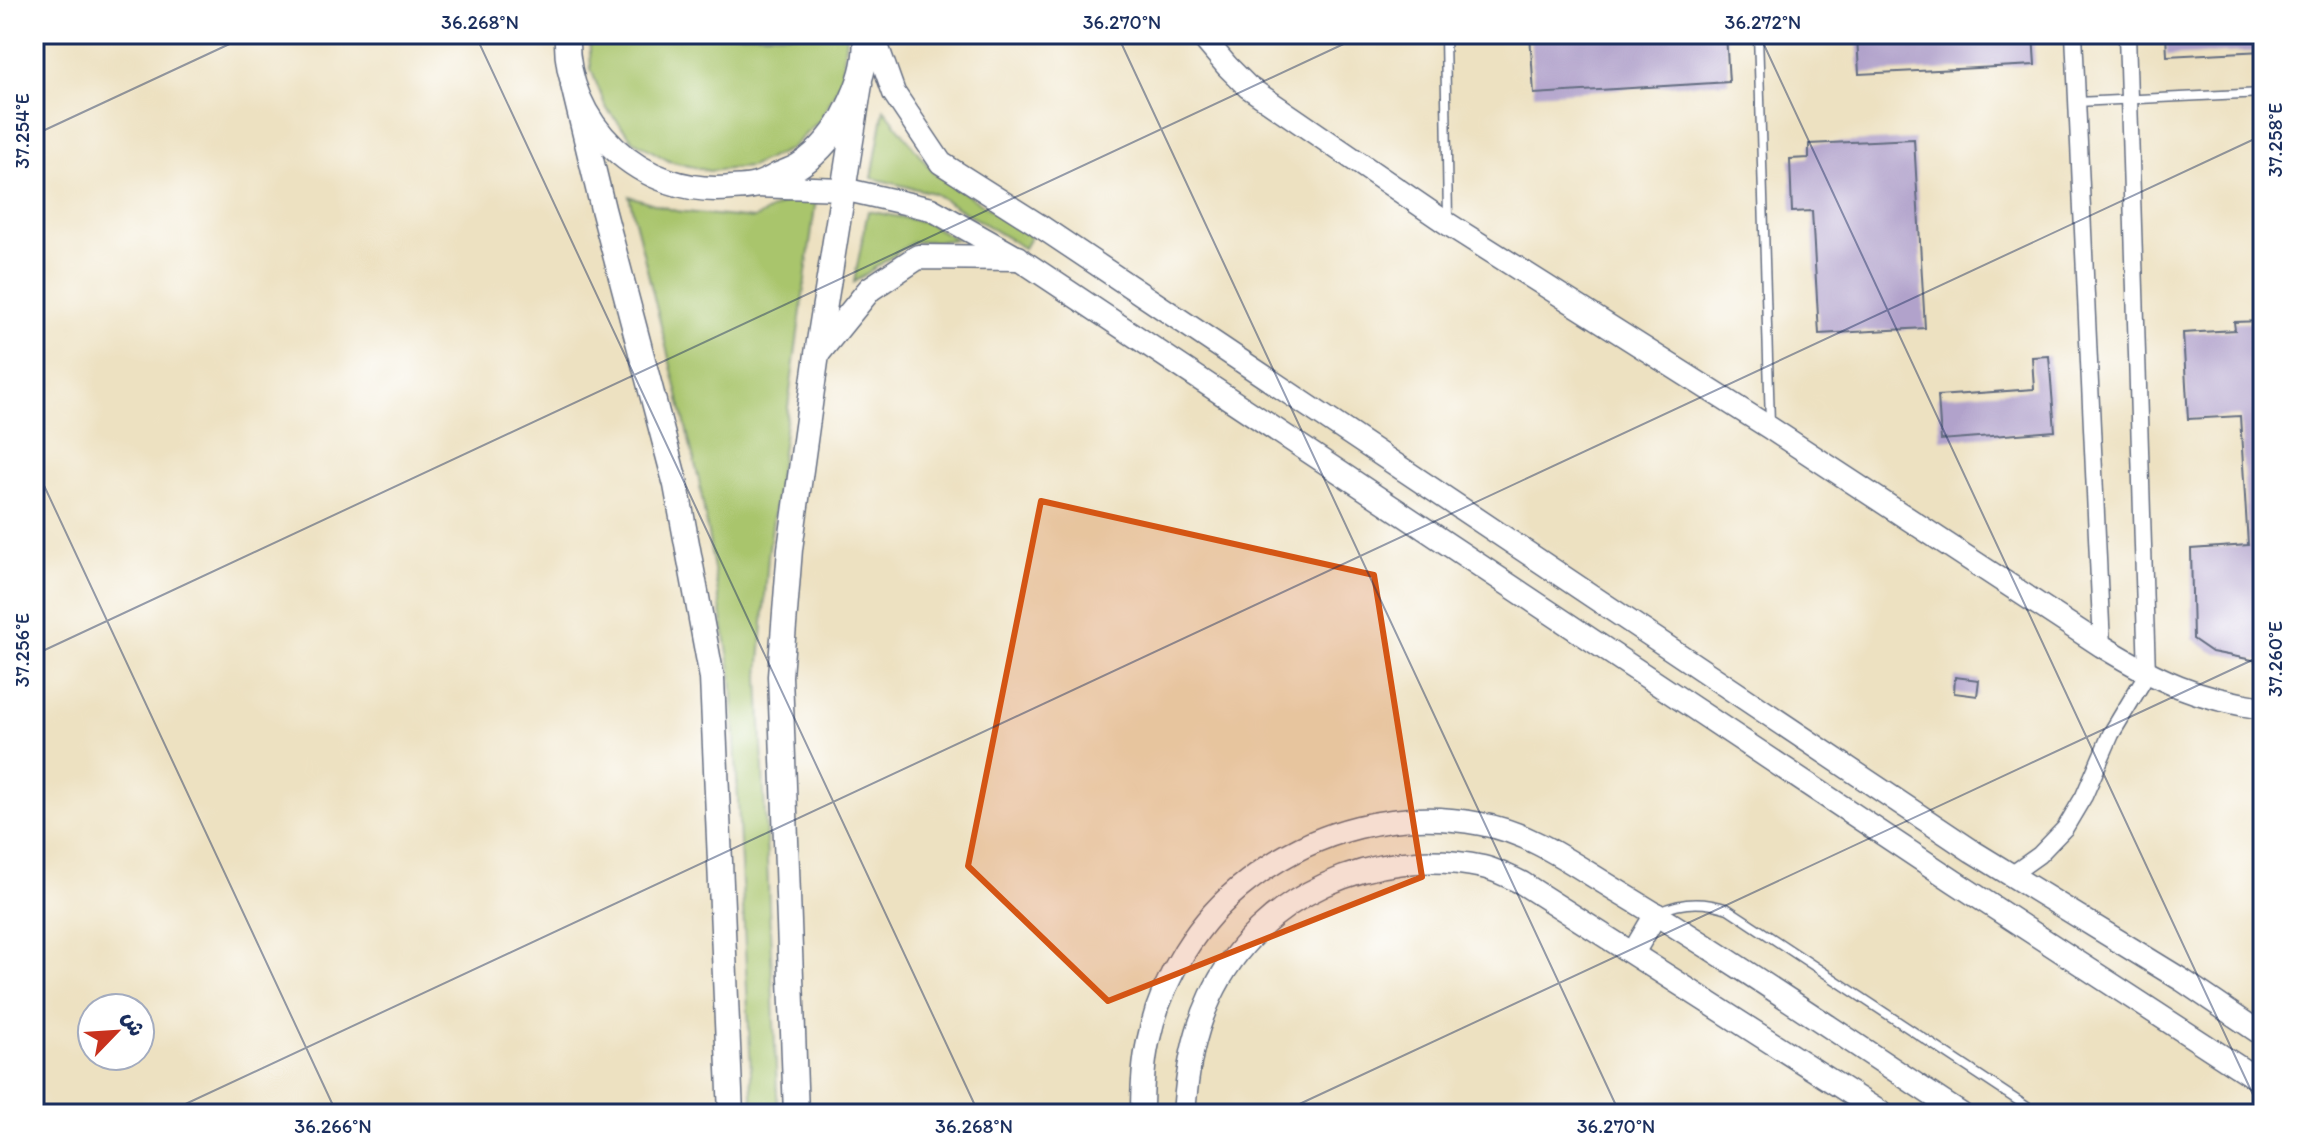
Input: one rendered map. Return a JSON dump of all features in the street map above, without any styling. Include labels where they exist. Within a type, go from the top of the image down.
[{"type":"main road","points":[[567,34],[566,51],[573,85],[676,485],[712,678],[731,1114]]},
{"type":"main road","points":[[796,1114],[780,676],[790,549],[817,354],[867,44],[865,34]]},
{"type":"main road","points":[[873,34],[894,93],[941,163],[1076,250],[1972,851],[2182,980],[2263,1035]]},
{"type":"main road","points":[[1200,34],[1248,87],[1448,224],[1770,428],[2102,646],[2147,674],[2190,692],[2263,708]]},
{"type":"main road","points":[[755,186],[801,165],[829,138],[838,129],[860,84]]},
{"type":"main road","points":[[573,85],[593,126],[625,160],[665,182],[710,191],[755,186],[843,189],[931,209],[1018,258],[1955,882],[2263,1083]]},
{"type":"main road","points":[[817,354],[870,289],[918,257],[1018,258]]},
{"type":"main road","points":[[1142,1114],[1147,1042],[1160,999],[1179,959],[1205,923],[1235,891],[1270,864],[1309,842],[1351,828],[1395,819],[1439,818],[1483,824],[1526,836],[1656,914],[1961,1114]]},
{"type":"main road","points":[[1955,882],[1972,851]]},
{"type":"main road","points":[[1184,1114],[1189,1062],[1198,1027],[1212,993],[1231,962],[1254,935],[1281,911],[1311,891],[1344,876],[1378,866],[1414,861],[1450,861],[1486,868],[1522,883],[1883,1114]]},
{"type":"main road","points":[[1633,953],[1656,914]]},
{"type":"street","points":[[2074,34],[2102,646]]},
{"type":"street","points":[[2011,875],[2039,855],[2065,828],[2084,796],[2111,734],[2147,674],[2127,34]]},
{"type":"lane","points":[[1445,34],[1448,224]]},
{"type":"lane","points":[[1758,34],[1770,428]]},
{"type":"lane","points":[[2077,102],[2263,93]]},
{"type":"lane","points":[[1656,914],[1667,908],[1691,903],[1728,909],[2038,1114]]},
{"type":"highlighted area","points":[[1041,501],[1374,575],[1422,877],[1108,1001],[968,866]]},
{"type":"green space","points":[[589,34],[846,34],[846,37],[841,80],[821,119],[790,149],[750,167],[709,171],[669,161],[633,140],[606,108],[591,69]]},
{"type":"green space","points":[[884,109],[934,173],[1031,236],[1024,248],[933,193],[872,178]]},
{"type":"green space","points":[[818,184],[768,556],[759,677],[778,1114],[753,1114],[732,677],[699,480],[629,196],[676,211],[754,219]]},
{"type":"green space","points":[[868,211],[925,222],[957,240],[913,242],[854,282]]},
{"type":"building","points":[[1530,34],[1726,34],[1729,82],[1534,94]]},
{"type":"building","points":[[1857,34],[1909,34],[1909,37],[2033,34],[2035,65],[1859,74]]},
{"type":"building","points":[[2166,34],[2263,34],[2263,51],[2167,56]]},
{"type":"building","points":[[1914,139],[1925,328],[1819,334],[1812,211],[1792,212],[1790,159],[1809,158],[1809,144]]},
{"type":"building","points":[[2263,321],[2263,662],[2212,652],[2193,639],[2191,549],[2248,545],[2240,416],[2188,419],[2183,333],[2235,330],[2234,322]]},
{"type":"building","points":[[2049,356],[2055,431],[1941,440],[1938,396],[2034,389],[2032,357]]},
{"type":"building","points":[[1955,677],[1979,680],[1977,696],[1954,693]]}]
